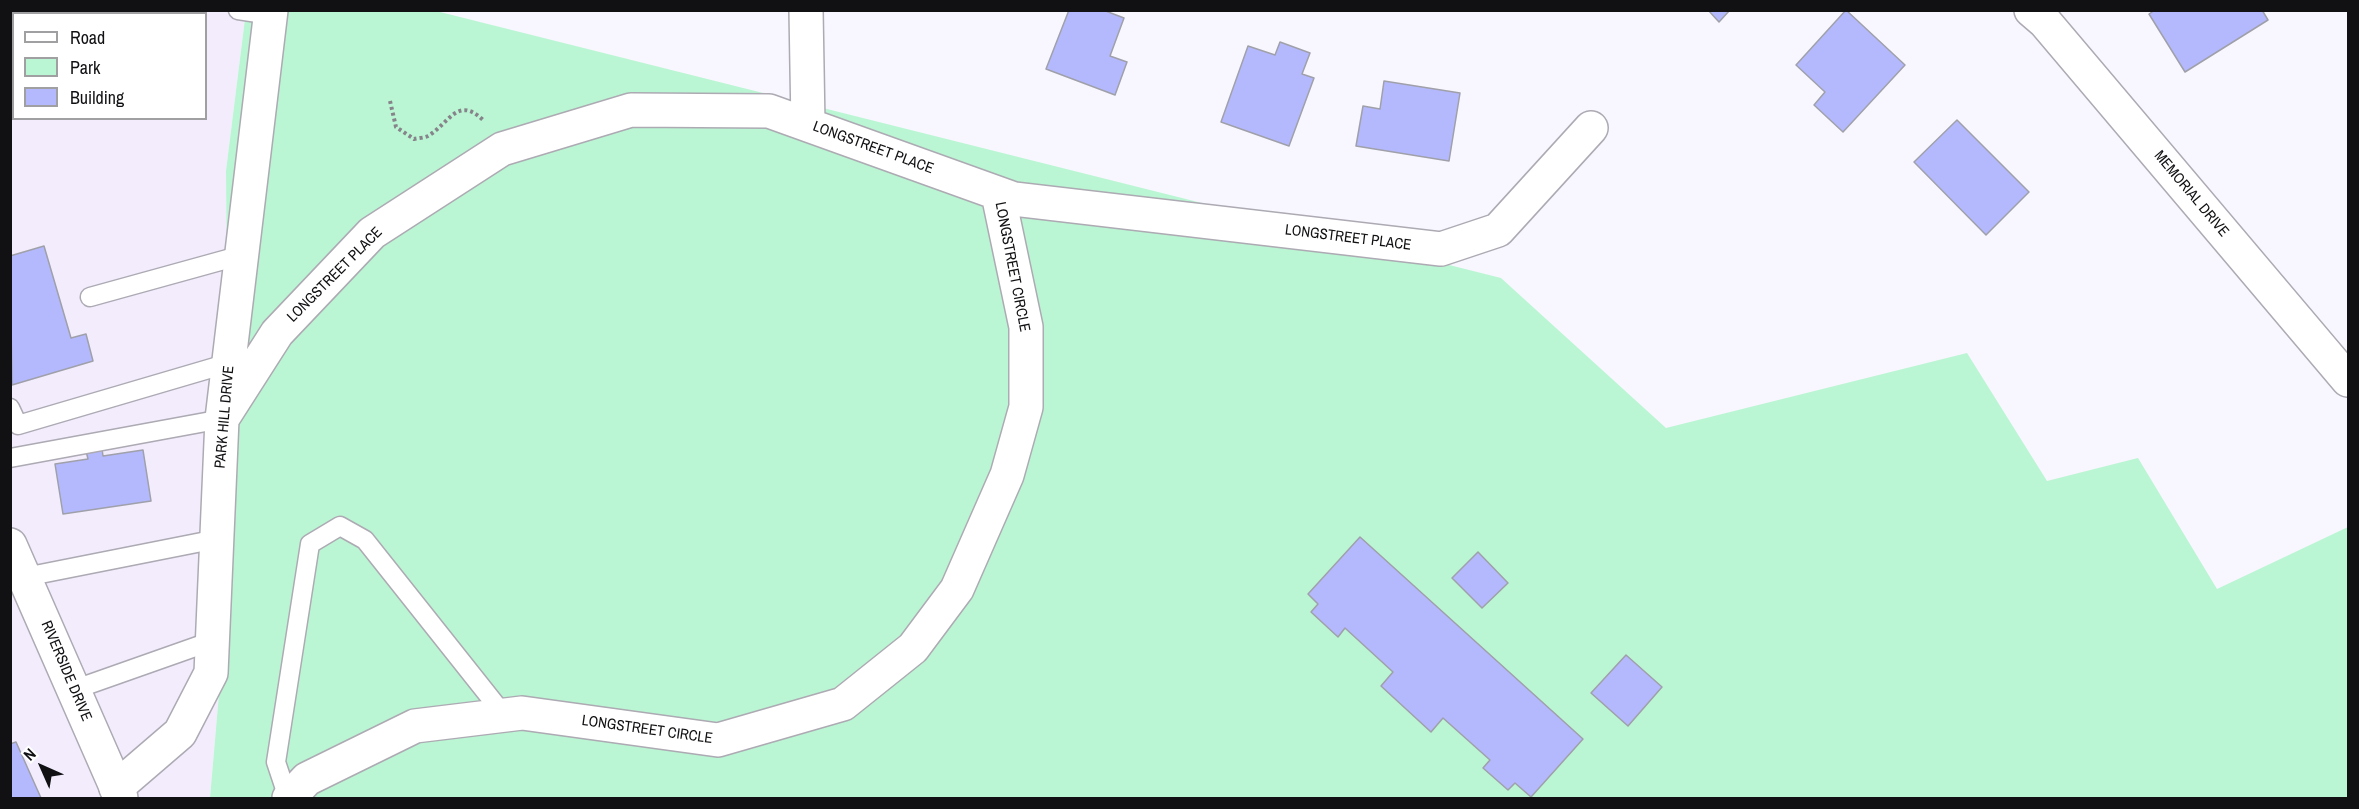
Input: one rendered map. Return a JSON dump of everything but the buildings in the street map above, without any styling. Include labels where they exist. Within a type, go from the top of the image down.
[{"type":"street","points":[[806,10],[808,125]]},
{"type":"street","name":"MEMORIAL DRIVE","points":[[2031,10],[2045,22],[2349,380]]},
{"type":"street","name":"PARK HILL DRIVE","points":[[119,794],[180,734],[211,673],[222,419],[271,13]]},
{"type":"street","name":"LONGSTREET PLACE","points":[[222,419],[278,333],[372,233],[502,148],[631,110],[769,111],[1014,199],[1441,249],[1498,230],[1591,128]]},
{"type":"street","name":"LONGSTREET CIRCLE","points":[[288,798],[307,779],[415,726],[522,713],[718,740],[843,704],[913,648],[957,589],[1007,475],[1026,407],[1026,327],[998,194]]},
{"type":"street","name":"RIVERSIDE DRIVE","points":[[11,545],[119,794]]},
{"type":"lane","points":[[238,10],[271,13]]},
{"type":"lane","points":[[90,297],[242,255]]},
{"type":"lane","points":[[10,408],[18,425],[229,363]]},
{"type":"lane","points":[[10,458],[222,419]]},
{"type":"lane","points":[[288,798],[276,762],[310,544],[340,526],[365,540],[504,715]]},
{"type":"lane","points":[[25,577],[217,539]]},
{"type":"lane","points":[[74,690],[212,640]]},
{"type":"path","points":[[390,100],[396,127],[414,139],[429,135],[456,112],[466,110],[476,113],[485,121],[502,148]]},
{"type":"shaded area","points":[[10,11],[246,11],[226,171],[229,578],[210,798],[11,798]]},
{"type":"green space","points":[[246,11],[436,11],[1501,278],[1666,428],[1967,353],[2047,481],[2138,458],[2217,589],[2348,527],[2348,798],[210,798],[229,578],[226,171]]}]
